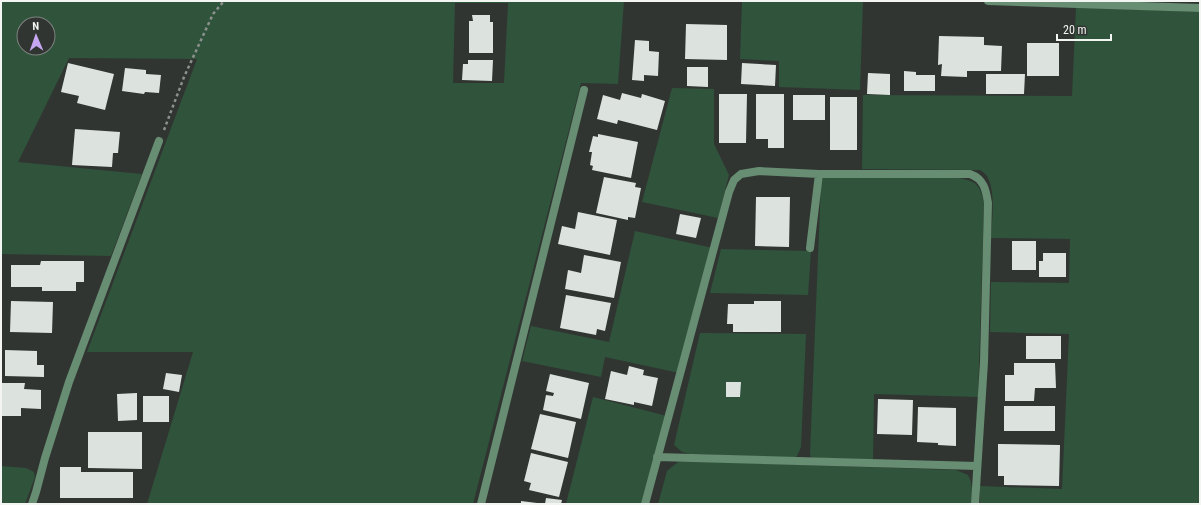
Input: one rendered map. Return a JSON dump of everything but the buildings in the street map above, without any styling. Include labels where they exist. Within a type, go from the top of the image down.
[{"type":"street","points":[[988,1],[1144,3],[1200,8]]},
{"type":"street","points":[[481,504],[584,90]]},
{"type":"street","points":[[32,504],[69,382],[159,141]]},
{"type":"street","points":[[645,504],[729,192],[734,180],[741,174],[759,171],[819,174],[970,174],[978,177],[983,183],[987,193],[988,203],[984,362],[975,504]]},
{"type":"street","points":[[810,248],[819,174]]},
{"type":"street","points":[[657,457],[977,466]]},
{"type":"path","points":[[159,141],[184,77],[213,14],[224,1]]},
{"type":"green space","points":[[1,1],[624,1],[618,84],[581,83],[473,504],[147,504],[193,352],[87,352],[197,59],[69,58],[18,162],[142,174],[111,256],[1,254]],"holes":[[[455,3],[508,3],[504,83],[453,83]]]},
{"type":"green space","points":[[742,1],[863,2],[860,90],[779,87],[779,61],[740,59]]},
{"type":"green space","points":[[1076,7],[1200,12],[1200,504],[980,504],[980,486],[1062,489],[1069,334],[990,332],[991,282],[1069,283],[1070,239],[991,238],[993,206],[992,190],[987,176],[980,170],[862,169],[863,95],[1072,96]]},
{"type":"green space","points":[[672,88],[714,89],[714,144],[729,175],[718,218],[642,202]]},
{"type":"green space","points":[[827,176],[958,178],[974,182],[981,192],[984,203],[978,397],[874,394],[873,460],[814,458],[811,457],[810,454],[821,183],[823,178]]},
{"type":"green space","points":[[635,231],[713,248],[684,374],[605,357],[601,377],[522,361],[531,326],[609,342]]},
{"type":"green space","points":[[721,249],[811,251],[808,295],[710,293]]},
{"type":"green space","points":[[700,333],[806,334],[801,447],[797,456],[794,458],[690,454],[682,452],[674,445]]},
{"type":"green space","points":[[593,397],[671,417],[649,504],[566,504]]},
{"type":"green space","points":[[687,461],[956,470],[968,475],[970,478],[972,504],[658,504],[667,471],[678,462]]},
{"type":"green space","points":[[1,466],[26,468],[34,472],[35,477],[25,504],[1,504]]}]
